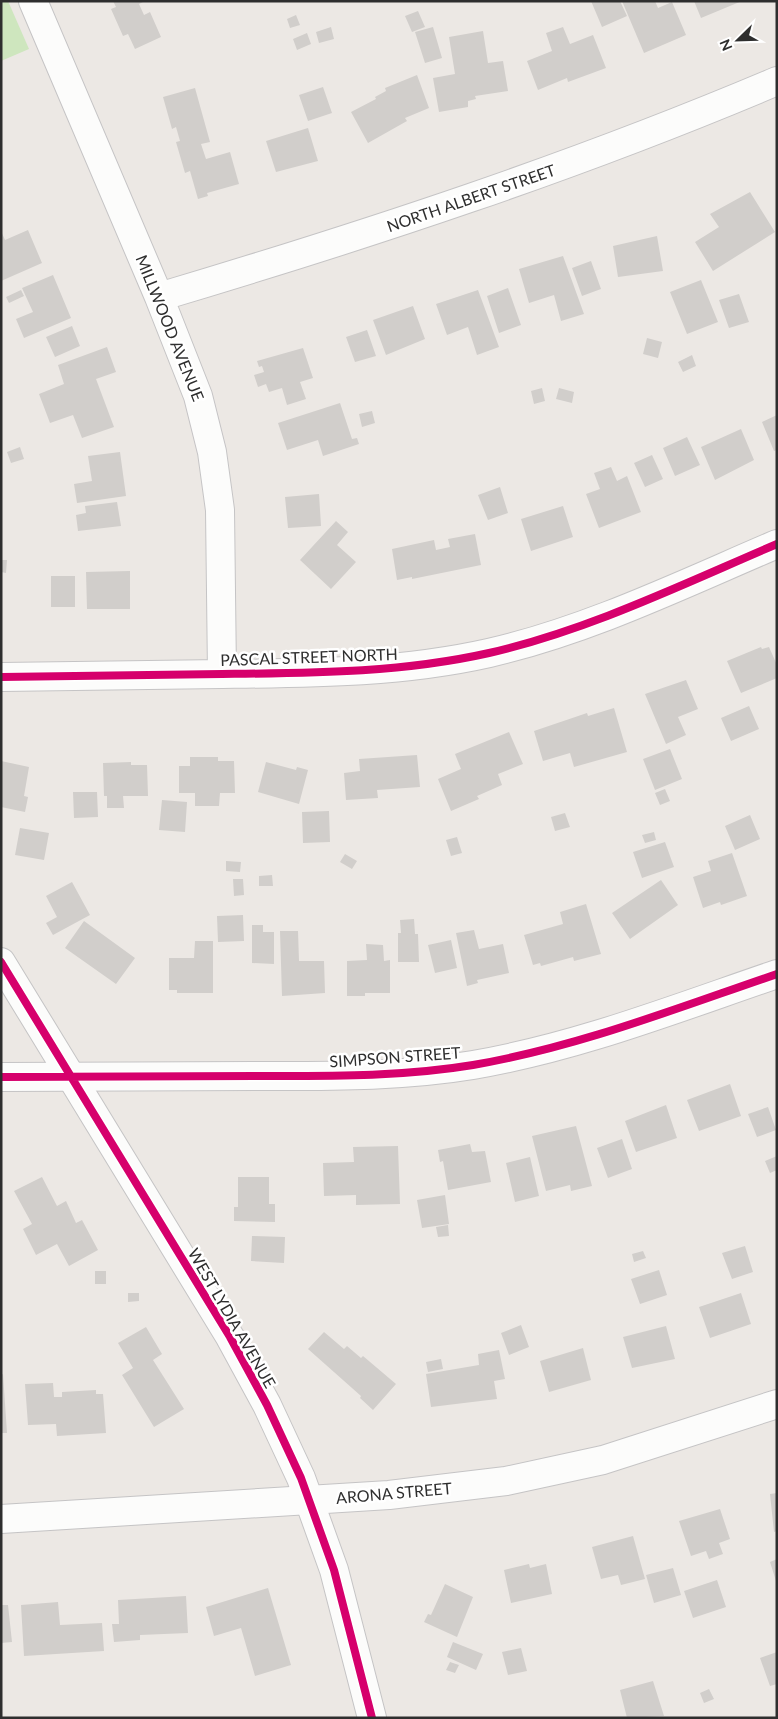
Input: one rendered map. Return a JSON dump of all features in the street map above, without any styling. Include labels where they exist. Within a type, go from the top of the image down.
[{"type":"street","name":"MILLWOOD AVENUE","points":[[33,1],[159,297],[198,396],[212,452],[220,510],[222,674]]},
{"type":"street","name":"NORTH ALBERT STREET","points":[[159,297],[459,204],[608,150],[777,81]]},
{"type":"street","name":"PASCAL STREET NORTH","points":[[1,677],[348,672],[419,666],[489,653],[557,634],[623,609],[777,544]]},
{"type":"street","name":"WEST LYDIA AVENUE","points":[[1,962],[73,1077],[230,1337],[267,1405],[309,1500],[334,1570],[372,1718]]},
{"type":"street","name":"SIMPSON STREET","points":[[1,1077],[335,1076],[400,1073],[472,1065],[556,1047],[619,1028],[777,974]]},
{"type":"street","name":"ARONA STREET","points":[[1,1519],[428,1492],[506,1481],[603,1460],[777,1404]]},
{"type":"green space","points":[[1,1],[8,1],[29,49],[1,61]]},
{"type":"building","points":[[113,1],[145,1],[139,4],[144,15],[150,12],[161,37],[135,49],[128,34],[123,36],[111,9],[116,7]]},
{"type":"building","points":[[591,1],[620,1],[627,16],[602,27]]},
{"type":"building","points":[[622,1],[655,1],[658,8],[672,2],[686,35],[644,53]]},
{"type":"building","points":[[694,1],[742,1],[701,18]]},
{"type":"building","points":[[418,11],[425,27],[412,32],[405,16]]},
{"type":"building","points":[[296,15],[300,25],[290,28],[287,19]]},
{"type":"building","points":[[331,27],[334,39],[319,43],[316,32]]},
{"type":"building","points":[[433,27],[442,58],[425,63],[415,32]]},
{"type":"building","points":[[563,27],[570,44],[593,35],[606,68],[568,82],[567,78],[538,90],[527,61],[552,51],[546,33]]},
{"type":"building","points":[[483,31],[488,63],[503,61],[508,91],[475,96],[476,99],[468,101],[468,107],[439,112],[433,78],[455,74],[449,37]]},
{"type":"building","points":[[307,33],[311,44],[297,50],[293,39]]},
{"type":"building","points":[[417,75],[429,108],[405,118],[407,121],[368,143],[351,112],[376,99],[375,97],[386,91],[385,88]]},
{"type":"building","points":[[323,87],[332,113],[308,121],[299,95]]},
{"type":"building","points":[[195,88],[210,142],[201,144],[206,159],[230,152],[239,184],[207,193],[208,196],[198,199],[190,171],[185,173],[176,142],[180,141],[176,127],[172,129],[163,97]]},
{"type":"building","points":[[308,128],[318,161],[276,172],[266,141]]},
{"type":"building","points":[[750,192],[775,232],[713,271],[695,242],[719,227],[710,214]]},
{"type":"building","points":[[28,230],[42,263],[1,281],[1,231],[5,240]]},
{"type":"building","points":[[657,236],[663,271],[618,277],[613,246]]},
{"type":"building","points":[[563,256],[584,314],[561,321],[554,295],[529,303],[519,269]]},
{"type":"building","points":[[591,261],[601,289],[582,296],[572,268]]},
{"type":"building","points":[[53,275],[71,318],[24,338],[16,319],[33,312],[22,288]]},
{"type":"building","points":[[701,280],[718,322],[687,334],[670,292]]},
{"type":"building","points":[[508,288],[521,325],[499,333],[487,296]]},
{"type":"building","points":[[21,290],[24,296],[9,303],[6,297]]},
{"type":"building","points":[[478,290],[499,347],[477,355],[468,327],[447,335],[436,304]]},
{"type":"building","points":[[739,294],[749,322],[729,328],[719,300]]},
{"type":"building","points":[[413,306],[425,339],[386,355],[373,320]]},
{"type":"building","points":[[72,326],[80,346],[55,357],[46,337]]},
{"type":"building","points":[[367,330],[376,356],[355,362],[346,337]]},
{"type":"building","points":[[647,338],[662,342],[658,358],[643,354]]},
{"type":"building","points":[[107,347],[116,372],[96,379],[114,427],[82,438],[73,415],[50,423],[39,394],[64,384],[58,365]]},
{"type":"building","points":[[303,348],[313,378],[300,382],[306,399],[287,405],[282,388],[269,392],[266,384],[258,387],[254,375],[264,372],[262,366],[259,367],[257,361]]},
{"type":"building","points":[[692,355],[696,366],[683,372],[678,362]]},
{"type":"building","points":[[542,388],[545,401],[534,404],[531,391]]},
{"type":"building","points":[[559,388],[574,392],[572,403],[556,399]]},
{"type":"building","points":[[340,403],[352,439],[357,438],[359,444],[323,456],[318,440],[287,450],[278,423]]},
{"type":"building","points":[[372,411],[375,423],[362,427],[359,414]]},
{"type":"building","points":[[777,415],[777,450],[774,451],[762,422]]},
{"type":"building","points":[[741,429],[754,460],[715,480],[701,447]]},
{"type":"building","points":[[687,437],[700,465],[675,476],[663,448]]},
{"type":"building","points":[[20,447],[24,459],[11,463],[7,452]]},
{"type":"building","points":[[120,452],[126,496],[77,503],[74,484],[92,481],[88,456]]},
{"type":"building","points":[[652,455],[663,479],[645,487],[634,463]]},
{"type":"building","points":[[611,467],[617,481],[627,476],[641,512],[599,528],[586,494],[600,489],[594,473]]},
{"type":"building","points":[[500,487],[508,513],[488,520],[478,495]]},
{"type":"building","points":[[319,494],[321,526],[288,528],[285,497]]},
{"type":"building","points":[[117,502],[121,526],[78,531],[76,515],[86,513],[85,506]]},
{"type":"building","points":[[563,506],[573,537],[531,551],[521,519]]},
{"type":"building","points":[[336,521],[348,532],[337,545],[356,562],[331,589],[300,560]]},
{"type":"building","points":[[475,534],[481,565],[412,579],[412,577],[397,580],[392,549],[434,540],[436,550],[450,547],[448,539]]},
{"type":"building","points":[[1,560],[7,560],[6,573],[1,572]]},
{"type":"building","points":[[130,571],[130,609],[87,609],[86,572]]},
{"type":"building","points":[[51,576],[75,576],[75,607],[51,607]]},
{"type":"building","points":[[761,647],[762,649],[769,647],[777,665],[777,678],[741,693],[727,661]]},
{"type":"building","points":[[686,680],[698,709],[678,717],[686,735],[666,744],[645,694]]},
{"type":"building","points":[[749,706],[759,729],[731,741],[721,718]]},
{"type":"building","points":[[614,708],[627,752],[574,767],[570,753],[543,761],[534,731],[587,713],[588,716]]},
{"type":"building","points":[[509,732],[523,764],[498,774],[502,785],[477,796],[479,799],[451,811],[438,779],[461,769],[455,754]]},
{"type":"building","points":[[670,749],[682,779],[655,790],[643,759]]},
{"type":"building","points":[[417,755],[420,787],[377,790],[378,798],[346,800],[344,773],[360,771],[359,759]]},
{"type":"building","points":[[190,757],[218,757],[218,761],[234,761],[235,793],[220,793],[219,806],[195,806],[195,793],[179,793],[179,766],[190,766]]},
{"type":"building","points":[[1,761],[29,767],[24,796],[28,797],[25,812],[1,807]]},
{"type":"building","points":[[131,762],[131,765],[147,765],[148,796],[123,796],[124,808],[107,808],[107,796],[104,796],[103,763]]},
{"type":"building","points":[[266,762],[296,770],[297,767],[308,770],[299,804],[258,792]]},
{"type":"building","points":[[665,789],[670,801],[660,805],[655,793]]},
{"type":"building","points":[[73,792],[97,792],[98,817],[74,818]]},
{"type":"building","points":[[162,800],[187,802],[185,832],[159,830]]},
{"type":"building","points":[[329,811],[330,842],[303,843],[302,812]]},
{"type":"building","points":[[565,813],[570,827],[555,831],[551,817]]},
{"type":"building","points":[[750,815],[760,839],[735,850],[725,826]]},
{"type":"building","points":[[20,828],[49,833],[44,860],[15,855]]},
{"type":"building","points":[[654,832],[656,840],[645,843],[642,835]]},
{"type":"building","points":[[457,837],[462,853],[451,856],[446,840]]},
{"type":"building","points":[[665,842],[674,867],[642,878],[633,852]]},
{"type":"building","points":[[732,853],[747,896],[721,905],[720,902],[703,908],[693,877],[711,871],[708,861]]},
{"type":"building","points":[[345,854],[357,861],[352,869],[340,862]]},
{"type":"building","points":[[226,861],[241,862],[240,872],[226,871]]},
{"type":"building","points":[[272,875],[273,886],[259,886],[259,876]]},
{"type":"building","points":[[233,879],[243,879],[244,895],[234,896]]},
{"type":"building","points":[[661,880],[678,905],[630,939],[612,913]]},
{"type":"building","points":[[72,882],[90,915],[53,935],[46,923],[57,917],[46,896]]},
{"type":"building","points":[[586,904],[601,954],[574,961],[573,957],[541,966],[540,963],[533,965],[524,935],[563,924],[560,912]]},
{"type":"building","points":[[243,915],[244,941],[218,942],[217,916]]},
{"type":"building","points":[[414,919],[415,934],[418,934],[419,962],[398,962],[398,933],[401,933],[400,920]]},
{"type":"building","points":[[84,921],[135,958],[116,984],[65,948]]},
{"type":"building","points":[[252,925],[263,925],[263,932],[274,932],[274,964],[252,963]]},
{"type":"building","points":[[474,930],[479,949],[503,944],[509,973],[477,980],[478,983],[467,986],[456,933]]},
{"type":"building","points":[[280,931],[298,931],[299,961],[324,961],[325,993],[282,996]]},
{"type":"building","points":[[451,940],[457,968],[435,973],[428,945]]},
{"type":"building","points":[[195,941],[213,941],[213,993],[177,993],[177,990],[169,990],[169,958],[194,958]]},
{"type":"building","points":[[366,944],[383,945],[384,961],[390,960],[390,993],[365,993],[365,996],[347,996],[347,961],[367,960]]},
{"type":"building","points":[[730,1084],[741,1116],[699,1131],[687,1100]]},
{"type":"building","points":[[666,1105],[677,1138],[636,1152],[625,1121]]},
{"type":"building","points":[[768,1107],[776,1130],[757,1137],[748,1114]]},
{"type":"building","points":[[576,1126],[592,1186],[571,1191],[570,1185],[546,1191],[532,1136]]},
{"type":"building","points":[[622,1139],[632,1169],[608,1178],[597,1148]]},
{"type":"building","points":[[470,1144],[472,1152],[485,1151],[491,1182],[448,1190],[443,1161],[440,1162],[438,1150]]},
{"type":"building","points":[[398,1146],[400,1204],[356,1205],[356,1195],[324,1196],[323,1163],[354,1162],[353,1147]]},
{"type":"building","points":[[777,1156],[777,1170],[770,1173],[765,1161]]},
{"type":"building","points":[[530,1157],[539,1196],[515,1202],[506,1163]]},
{"type":"building","points":[[42,1177],[57,1206],[66,1201],[76,1223],[82,1220],[98,1250],[69,1266],[57,1244],[36,1255],[23,1229],[32,1224],[14,1191]]},
{"type":"building","points":[[238,1177],[269,1177],[269,1204],[275,1204],[275,1222],[234,1221],[234,1207],[238,1207]]},
{"type":"building","points":[[445,1195],[449,1224],[422,1228],[417,1200]]},
{"type":"building","points":[[448,1225],[449,1236],[438,1237],[436,1227]]},
{"type":"building","points":[[252,1236],[285,1237],[284,1263],[251,1261]]},
{"type":"building","points":[[745,1246],[753,1272],[732,1279],[722,1253]]},
{"type":"building","points":[[643,1251],[646,1258],[634,1262],[632,1254]]},
{"type":"building","points":[[659,1270],[667,1295],[640,1304],[631,1279]]},
{"type":"building","points":[[95,1271],[106,1271],[106,1284],[95,1284]]},
{"type":"building","points":[[128,1293],[139,1293],[139,1301],[128,1302]]},
{"type":"building","points":[[741,1293],[751,1324],[710,1338],[699,1307]]},
{"type":"building","points":[[521,1325],[529,1347],[509,1355],[501,1333]]},
{"type":"building","points":[[666,1326],[675,1359],[632,1368],[623,1337]]},
{"type":"building","points":[[146,1327],[162,1354],[153,1360],[184,1409],[154,1427],[122,1375],[133,1368],[118,1343]]},
{"type":"building","points":[[324,1332],[344,1349],[347,1346],[361,1358],[363,1356],[396,1384],[373,1410],[360,1398],[361,1396],[308,1349]]},
{"type":"building","points":[[583,1348],[591,1380],[549,1392],[540,1361]]},
{"type":"building","points":[[499,1350],[505,1379],[494,1381],[497,1399],[431,1407],[426,1374],[479,1365],[478,1354]]},
{"type":"building","points":[[441,1359],[443,1369],[428,1372],[426,1362]]},
{"type":"building","points":[[3,1374],[7,1433],[1,1433],[1,1375]]},
{"type":"building","points":[[53,1383],[54,1397],[62,1397],[62,1392],[96,1390],[96,1394],[103,1394],[106,1433],[57,1436],[56,1424],[28,1425],[25,1384]]},
{"type":"building","points":[[777,1493],[777,1531],[774,1532],[770,1494]]},
{"type":"building","points":[[720,1509],[730,1539],[719,1543],[723,1554],[709,1559],[706,1551],[691,1556],[679,1521]]},
{"type":"building","points":[[633,1536],[645,1579],[621,1585],[618,1575],[601,1579],[592,1547]]},
{"type":"building","points":[[777,1559],[777,1581],[776,1581],[770,1562]]},
{"type":"building","points":[[529,1564],[530,1568],[546,1564],[552,1594],[511,1603],[504,1570]]},
{"type":"building","points":[[673,1568],[681,1595],[654,1603],[646,1575]]},
{"type":"building","points":[[717,1580],[726,1607],[693,1618],[684,1591]]},
{"type":"building","points":[[445,1584],[473,1597],[457,1637],[424,1622],[428,1614],[431,1615]]},
{"type":"building","points":[[268,1588],[291,1665],[255,1676],[241,1628],[214,1636],[206,1607]]},
{"type":"building","points":[[186,1596],[188,1633],[140,1635],[140,1640],[114,1642],[112,1624],[119,1624],[118,1600]]},
{"type":"building","points":[[58,1602],[60,1625],[102,1623],[104,1651],[24,1656],[21,1605]]},
{"type":"building","points":[[1,1605],[8,1605],[12,1642],[1,1643]]},
{"type":"building","points":[[453,1642],[483,1654],[476,1670],[447,1657]]},
{"type":"building","points":[[521,1648],[527,1671],[508,1675],[502,1652]]},
{"type":"building","points":[[777,1652],[777,1684],[770,1686],[760,1658]]},
{"type":"building","points":[[450,1662],[459,1665],[455,1673],[446,1670]]},
{"type":"building","points":[[653,1681],[664,1716],[627,1718],[620,1690]]},
{"type":"building","points":[[709,1689],[714,1699],[704,1703],[700,1693]]},
{"type":"cycle path","points":[[1,677],[356,671],[456,660],[526,643],[599,619],[777,544]]},
{"type":"cycle path","points":[[1,962],[230,1337],[267,1405],[301,1478],[334,1570],[372,1718]]},
{"type":"cycle path","points":[[1,1077],[337,1076],[392,1074],[446,1069],[551,1048],[627,1026],[777,974]]}]
